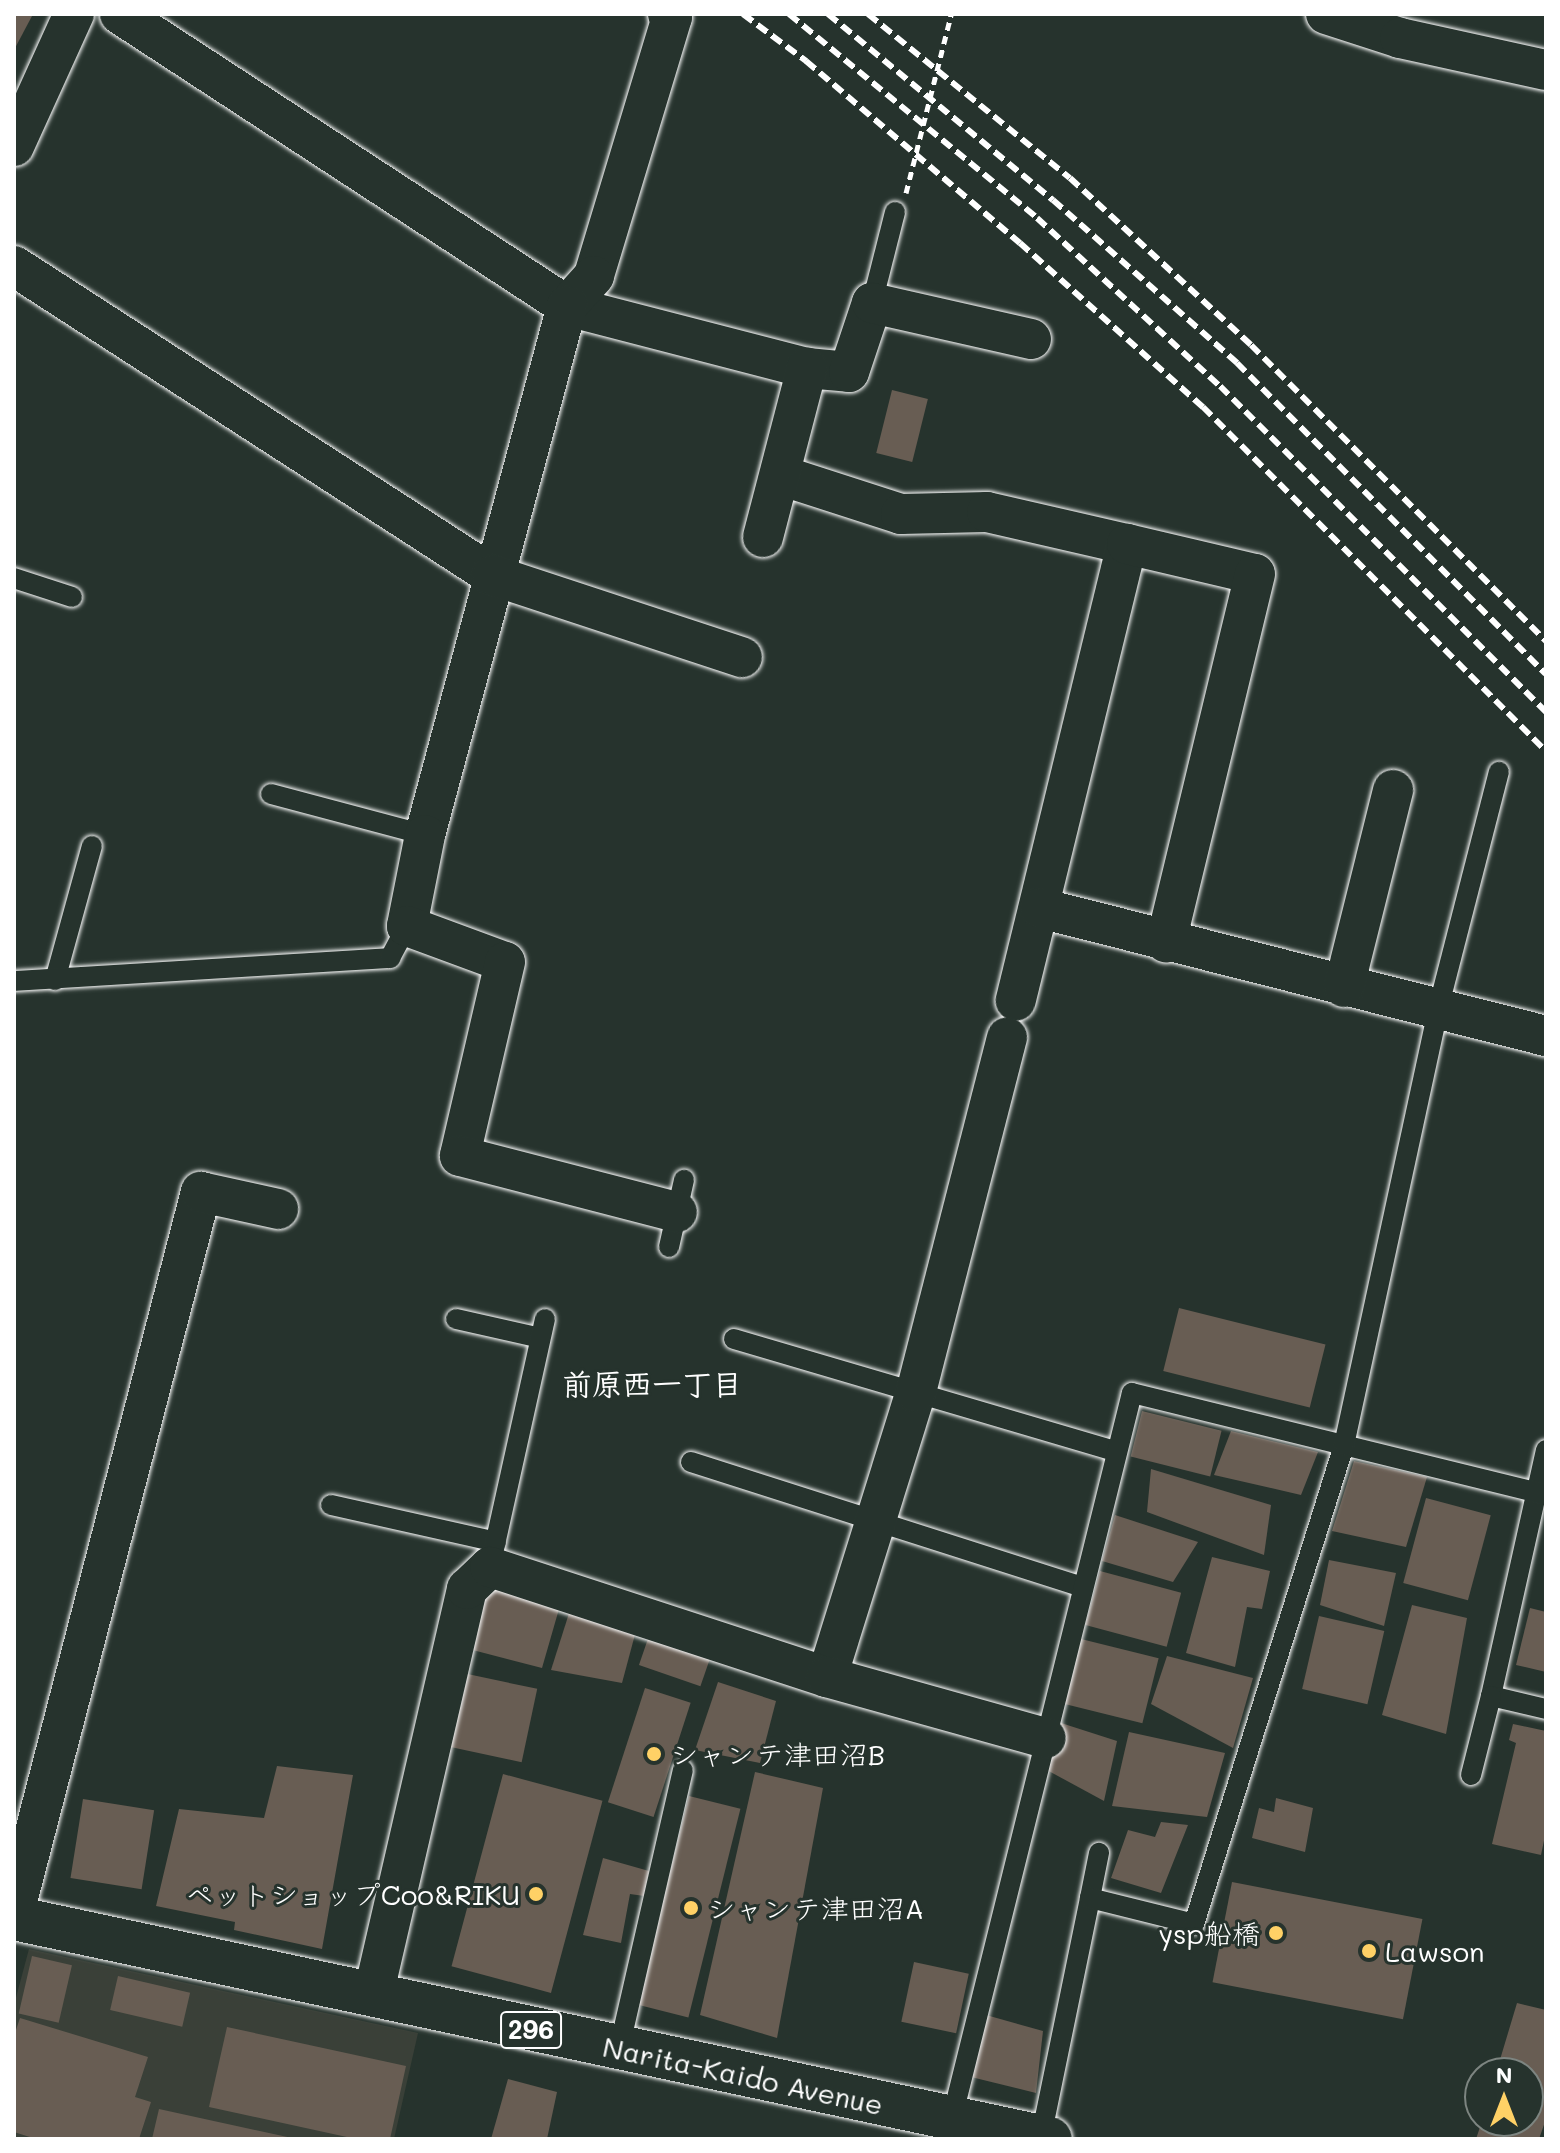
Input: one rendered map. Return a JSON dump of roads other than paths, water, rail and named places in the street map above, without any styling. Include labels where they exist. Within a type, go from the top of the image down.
[{"type":"highway","name":"Narita-Kaido Avenue","points":[[14,1915],[373,1996],[1045,2138]]},
{"type":"street","points":[[14,146],[74,14]]},
{"type":"street","points":[[120,14],[567,306],[807,368],[849,372],[872,303],[1031,339]]},
{"type":"street","points":[[668,14],[672,17],[594,276],[567,306],[492,575],[425,835],[407,926],[505,962],[460,1156],[677,1213]]},
{"type":"street","points":[[1326,14],[1400,38],[1546,70]]},
{"type":"street","points":[[14,266],[492,575],[742,657]]},
{"type":"street","points":[[763,537],[807,368]]},
{"type":"street","points":[[780,475],[901,514],[987,512],[1255,574],[1166,942]]},
{"type":"street","points":[[827,1677],[916,1392],[1040,908],[1127,544]]},
{"type":"street","points":[[1344,987],[1393,790]]},
{"type":"street","points":[[1040,908],[1546,1036]]},
{"type":"street","points":[[14,1915],[201,1192],[278,1209]]},
{"type":"street","points":[[373,1996],[467,1589],[493,1555],[827,1677],[1046,1738]]},
{"type":"lane","points":[[872,303],[895,212]]},
{"type":"lane","points":[[14,578],[72,597]]},
{"type":"lane","points":[[1090,1898],[1194,1924],[1344,1445],[1438,1009],[1499,772]]},
{"type":"lane","points":[[271,794],[425,835]]},
{"type":"lane","points":[[55,980],[92,846]]},
{"type":"lane","points":[[14,981],[390,958],[407,926]]},
{"type":"lane","points":[[331,1505],[493,1555],[542,1328],[456,1319]]},
{"type":"lane","points":[[734,1339],[1117,1452]]},
{"type":"lane","points":[[952,2118],[1132,1393],[1541,1494]]},
{"type":"lane","points":[[1471,1775],[1541,1494],[1546,1450]]},
{"type":"lane","points":[[691,1462],[1083,1587]]},
{"type":"lane","points":[[1491,1696],[1546,1709]]},
{"type":"lane","points":[[619,2049],[683,1770]]},
{"type":"lane","points":[[1045,2138],[1099,1853]]},
{"type":"railway","points":[[743,14],[806,61],[1020,243],[1203,407],[1546,751]]},
{"type":"railway","points":[[789,14],[1037,218],[1220,386],[1546,712]]},
{"type":"railway","points":[[828,14],[1053,200],[1237,363],[1546,674]]},
{"type":"railway","points":[[868,14],[1070,178],[1251,345],[1546,641]]},
{"type":"place","name":"シャンテ津田沼B","points":[[654,1754]]},
{"type":"place","name":"ペットショップCoo&RIKU","points":[[536,1894]]},
{"type":"place","name":"シャンテ津田沼A","points":[[691,1908]]},
{"type":"place","name":"ysp船橋","points":[[1276,1933]]},
{"type":"place","name":"Lawson","points":[[1369,1951]]},
{"type":"district","name":"前原西一丁目","points":[[652,1383]]}]
